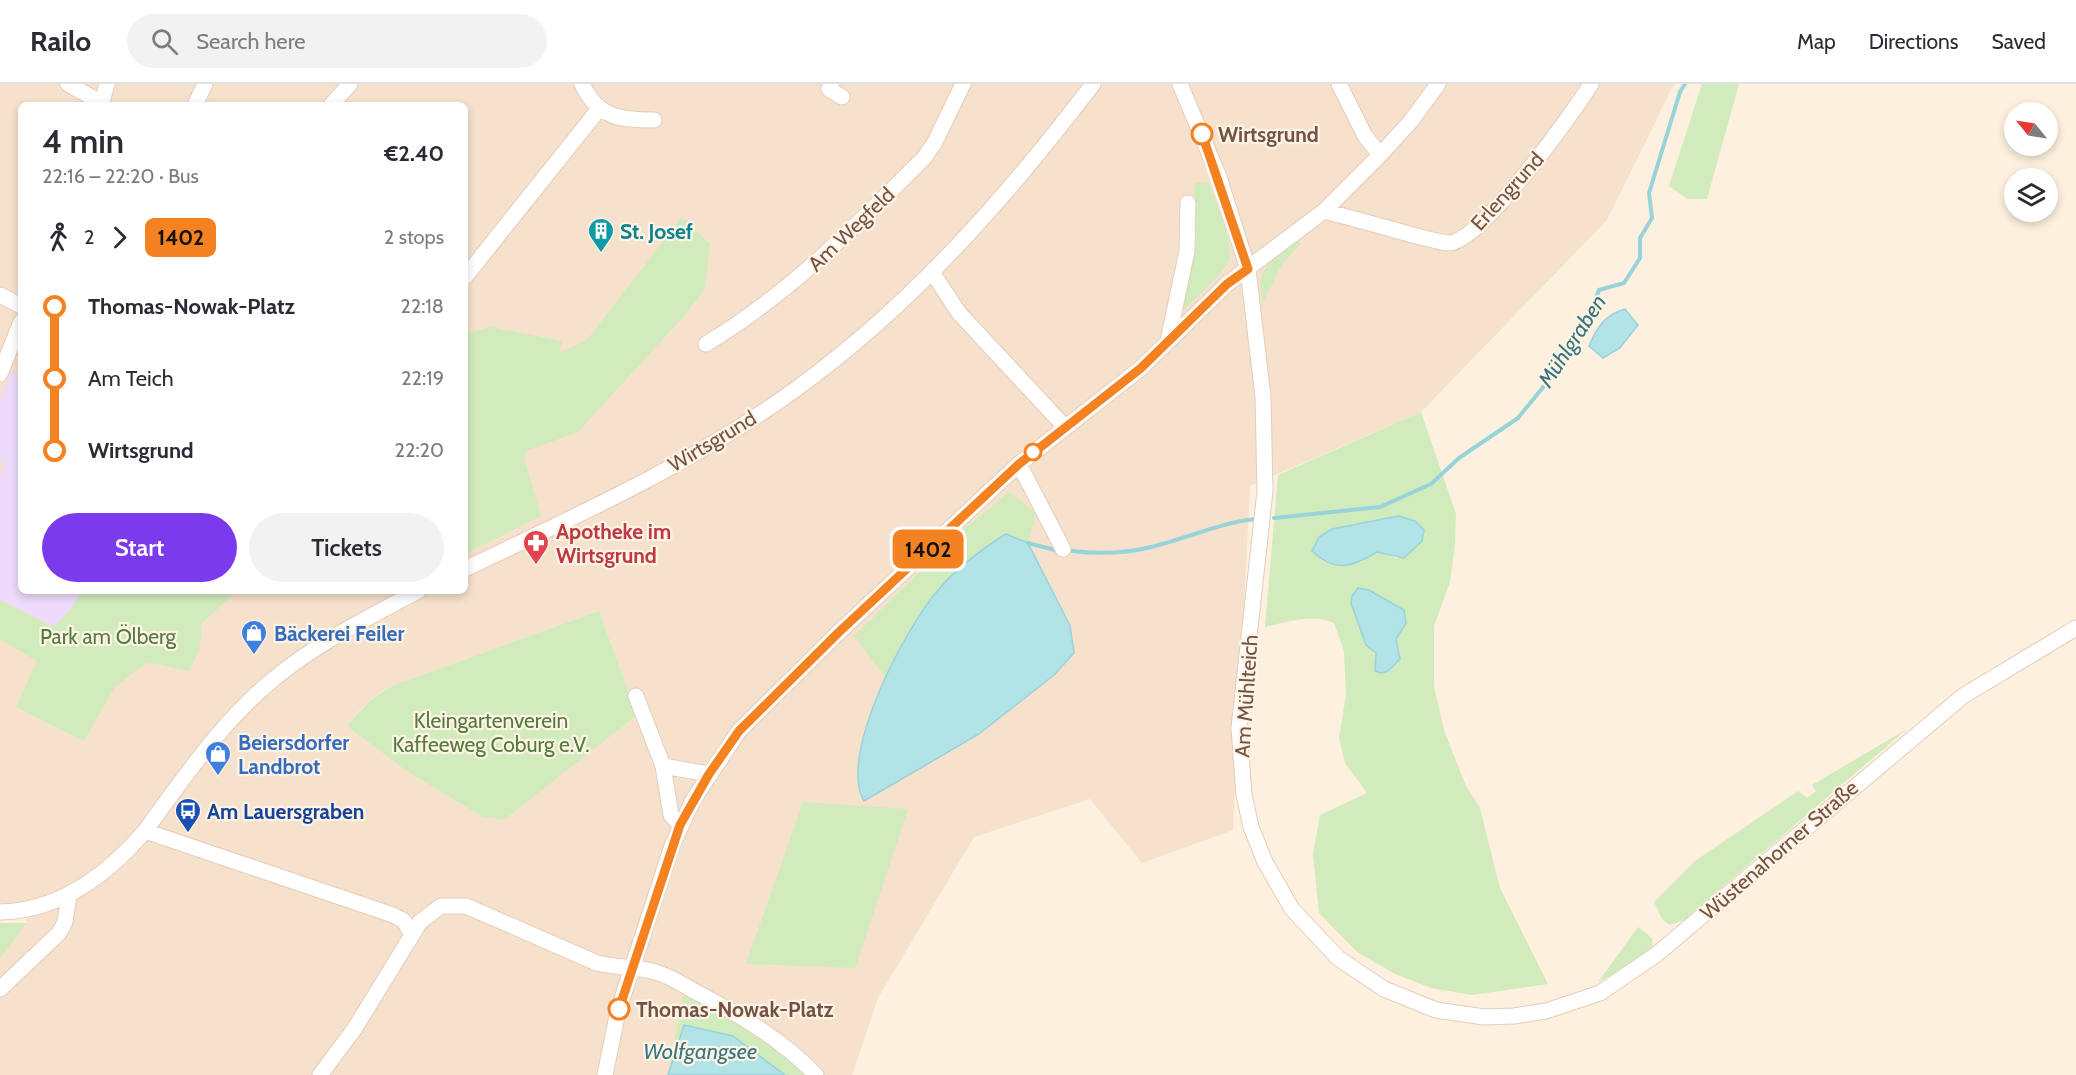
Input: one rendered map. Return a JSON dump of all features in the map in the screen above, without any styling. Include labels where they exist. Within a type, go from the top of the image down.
[{"type":"street","points":[[68,84],[98,102]]},
{"type":"street","points":[[102,102],[107,84]]},
{"type":"street","points":[[196,102],[205,84]]},
{"type":"street","points":[[334,102],[350,84]]},
{"type":"street","points":[[582,84],[592,102],[599,109],[626,120],[654,120]]},
{"type":"street","points":[[831,84],[829,89],[842,98]]},
{"type":"street","name":"Am Wegfeld","points":[[706,344],[807,273],[924,158],[935,142],[963,84]]},
{"type":"street","name":"Wirtsgrund","points":[[468,568],[681,462],[759,413],[848,349],[974,230],[1093,84]]},
{"type":"street","name":"Am Mühlteich","points":[[1180,84],[1219,177],[1248,269],[1256,320],[1266,445],[1265,491],[1239,728],[1241,775],[1251,827],[1265,862],[1292,909],[1338,958],[1384,989],[1412,1002],[1460,1015]]},
{"type":"street","points":[[1339,84],[1358,125],[1380,155]]},
{"type":"street","points":[[605,1075],[618,1011],[680,825],[709,774],[752,717],[1019,464],[1141,368],[1227,284],[1324,211],[1380,155],[1438,84]]},
{"type":"street","name":"Erlengrund","points":[[1324,211],[1429,239],[1449,243],[1460,241],[1526,173],[1573,113],[1590,84]]},
{"type":"street","points":[[468,273],[599,109]]},
{"type":"street","points":[[1168,341],[1188,251],[1188,203]]},
{"type":"street","points":[[932,272],[959,313],[1065,427]]},
{"type":"street","points":[[0,296],[18,305]]},
{"type":"street","points":[[0,374],[18,329]]},
{"type":"street","points":[[1019,464],[1063,549]]},
{"type":"street","points":[[0,912],[23,910],[69,895],[110,867],[145,831],[207,747],[238,712],[276,678],[353,626],[412,594]]},
{"type":"street","name":"Wüstenahorner Straße","points":[[1460,1015],[1514,1016],[1546,1011],[1571,1005],[1623,979],[1657,954],[1963,696],[2076,628]]},
{"type":"street","points":[[636,696],[663,766],[671,815],[680,825]]},
{"type":"street","points":[[663,766],[709,774]]},
{"type":"street","points":[[145,831],[393,915],[404,921],[412,934]]},
{"type":"street","points":[[0,988],[59,933],[65,922],[69,895]]},
{"type":"street","points":[[320,1075],[387,978],[412,934],[430,912],[441,906],[454,904],[481,913],[597,963],[614,967],[633,967],[667,976],[744,1018],[796,1054],[816,1075]]},
{"type":"shaded area","points":[[0,84],[1674,84],[1607,220],[1421,412],[1250,486],[1233,830],[1142,863],[1090,799],[974,837],[878,998],[852,1075],[0,1075],[0,957],[27,923],[23,910],[0,910]],"holes":[[[599,611],[637,715],[481,816],[405,770],[348,725],[360,710],[381,692],[394,685]]]},
{"type":"shaded area","points":[[12,370],[18,373],[18,594],[80,594],[71,609],[54,627],[0,600],[0,475],[5,464],[0,461],[0,399]]},
{"type":"green space","points":[[1702,84],[1739,84],[1707,199],[1687,199],[1669,186]]},
{"type":"green space","points":[[1208,182],[1224,222],[1230,254],[1220,274],[1184,310],[1182,305],[1197,241],[1194,183]]},
{"type":"green space","points":[[682,217],[710,244],[705,289],[684,316],[578,432],[526,451],[524,458],[541,516],[468,552],[468,333],[491,327],[562,341],[559,353],[587,340]]},
{"type":"green space","points":[[1295,240],[1301,243],[1282,264],[1263,303],[1261,281],[1263,273],[1272,260]]},
{"type":"green space","points":[[1421,412],[1456,514],[1450,582],[1434,626],[1434,686],[1444,730],[1466,786],[1480,808],[1500,888],[1548,984],[1472,995],[1431,988],[1395,974],[1357,952],[1319,913],[1313,854],[1320,815],[1367,793],[1345,763],[1339,738],[1346,695],[1344,651],[1334,623],[1309,619],[1265,627],[1278,475]],"holes":[[[1424,530],[1418,545],[1407,553],[1397,558],[1377,552],[1361,562],[1319,537]],[[1399,630],[1396,639],[1400,652],[1388,671],[1377,659],[1371,647]]]},
{"type":"green space","points":[[1009,492],[1036,513],[1028,543],[1006,535],[937,591],[911,629],[886,678],[854,636],[959,533]]},
{"type":"green space","name":"Park am Ölberg","points":[[80,594],[234,594],[202,623],[199,651],[189,671],[147,662],[114,688],[84,741],[16,707],[37,661],[0,639],[0,600],[54,627],[71,609]]},
{"type":"green space","name":"Kleingartenverein Kaffeeweg Coburg e.V.","points":[[599,611],[637,715],[504,820],[481,816],[405,770],[349,728],[348,725],[363,708],[394,685]]},
{"type":"green space","points":[[1907,729],[1684,920],[1670,925],[1662,919],[1654,902],[1695,861],[1798,791],[1807,798],[1816,791],[1812,785]]},
{"type":"green space","points":[[803,802],[908,809],[855,968],[746,964]]},
{"type":"green space","points":[[0,923],[27,923],[0,958]]},
{"type":"green space","points":[[1638,927],[1652,938],[1653,947],[1626,968],[1598,982]]},
{"type":"green space","points":[[684,992],[787,1052],[810,1075],[668,1075]]},
{"type":"water","points":[[1625,309],[1638,325],[1620,348],[1603,358],[1589,346],[1592,339],[1607,318]]},
{"type":"water","points":[[1398,516],[1415,521],[1424,530],[1422,541],[1404,558],[1377,552],[1352,564],[1336,565],[1328,563],[1312,551],[1319,537],[1332,529]]},
{"type":"water","points":[[1006,534],[1028,543],[1070,626],[1074,653],[1054,675],[979,734],[864,801],[858,780],[860,754],[867,723],[894,660],[925,607],[939,589],[970,559]]},
{"type":"water","points":[[1358,588],[1369,590],[1404,610],[1406,623],[1396,639],[1400,659],[1388,671],[1381,673],[1375,671],[1376,653],[1366,645],[1351,603],[1352,596]]},
{"type":"water","name":"Wolfgangsee","points":[[684,1025],[733,1036],[785,1075],[668,1075]]},
{"type":"waterway","name":"Mühlgraben","points":[[1274,518],[1380,507],[1431,484],[1459,458],[1518,418],[1558,369],[1588,319],[1599,290],[1624,283],[1640,258],[1640,238],[1652,218],[1649,193],[1680,92],[1685,84]]},
{"type":"waterway","name":"Mühlgraben","points":[[1072,551],[1132,551],[1164,544],[1228,524],[1255,519]]},
{"type":"waterway","name":"Mühlgraben","points":[[1028,543],[1059,551]]},
{"type":"bus line","name":"1402","points":[[619,1009],[680,825],[709,774],[739,731],[838,633],[1019,464],[1141,368],[1227,284],[1248,269],[1219,177],[1202,134]]},
{"type":"place","name":"Wirtsgrund","points":[[1202,134]]},
{"type":"place","name":"St. Josef","points":[[601,254]]},
{"type":"place","name":"Apotheke im Wirtsgrund","points":[[536,566]]},
{"type":"place","name":"Bäckerei Feiler","points":[[254,656]]},
{"type":"place","name":"Beiersdorfer Landbrot","points":[[218,777]]},
{"type":"place","name":"Am Lauersgraben","points":[[188,834]]},
{"type":"place","name":"Thomas-Nowak-Platz","points":[[619,1009]]}]
